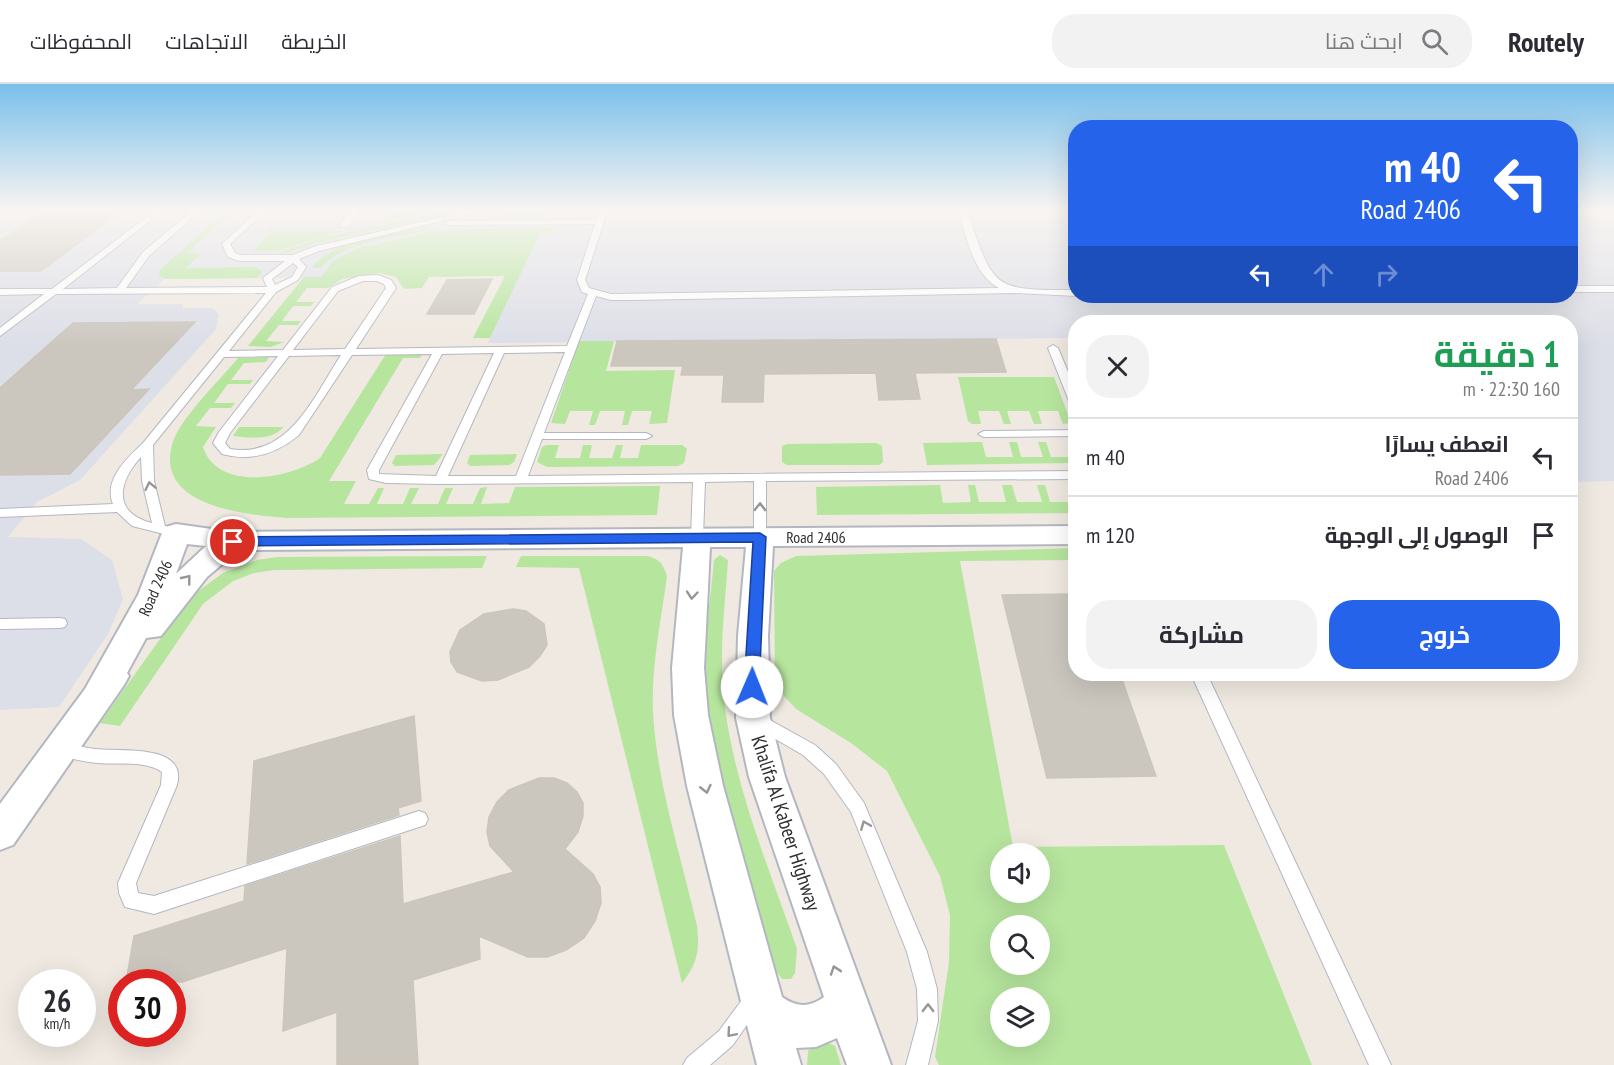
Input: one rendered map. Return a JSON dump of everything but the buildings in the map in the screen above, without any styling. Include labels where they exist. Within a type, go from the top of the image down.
[{"type":"street","name":"Road 2406","points":[[100,692],[137,627],[167,562],[168,530],[233,542],[1068,535]]},
{"type":"street","points":[[698,537],[688,668],[691,716],[705,786],[779,1065]]},
{"type":"street","name":"Khalifa Al Kabeer Highway","points":[[760,537],[753,636],[753,718],[767,777],[869,1065]]},
{"type":"street","name":"Road 2406","points":[[0,833],[100,692],[190,574],[214,552],[233,542]]},
{"type":"street","points":[[761,1001],[777,1021],[794,1027],[814,1027],[832,1019],[847,1005]]},
{"type":"lane","points":[[0,333],[100,255]]},
{"type":"lane","points":[[119,292],[145,255]]},
{"type":"lane","points":[[168,530],[138,524],[128,518],[120,508],[115,494],[119,478],[130,461],[147,445],[273,290],[297,278],[301,272],[302,267],[294,258],[239,258],[231,255]]},
{"type":"lane","points":[[273,290],[267,278],[294,258],[303,255]]},
{"type":"lane","points":[[589,255],[581,280],[585,290],[593,293],[633,297],[1012,291],[1068,293]]},
{"type":"lane","points":[[977,255],[981,267],[990,280],[1012,291]]},
{"type":"lane","points":[[362,278],[378,278],[388,282],[391,288],[348,352],[295,433],[282,444],[263,452],[241,455],[226,452],[219,443],[225,432],[335,289],[362,278]]},
{"type":"lane","points":[[1578,289],[1614,289]]},
{"type":"lane","points":[[0,292],[273,290]]},
{"type":"lane","points":[[521,478],[593,293]]},
{"type":"lane","points":[[1053,348],[1068,386]]},
{"type":"lane","points":[[222,354],[570,349]]},
{"type":"lane","points":[[440,480],[500,350]]},
{"type":"lane","points":[[439,351],[372,474],[378,478],[440,480],[1068,475]]},
{"type":"lane","points":[[984,434],[1068,433]]},
{"type":"lane","points":[[537,436],[646,436]]},
{"type":"lane","points":[[147,445],[148,481],[168,530]]},
{"type":"lane","points":[[760,476],[760,537]]},
{"type":"lane","points":[[698,537],[699,477]]},
{"type":"lane","points":[[0,513],[120,508]]},
{"type":"lane","points":[[0,624],[60,624]]},
{"type":"lane","points":[[1202,681],[1380,1065]]},
{"type":"lane","points":[[753,718],[809,750],[830,769],[858,808],[917,952],[927,989],[928,1021],[917,1065]]},
{"type":"lane","points":[[61,749],[95,756],[152,760],[162,762],[169,768],[171,775],[169,785],[127,883],[132,902],[142,905],[154,905],[419,819]]},
{"type":"lane","points":[[694,1065],[726,1038],[761,1001]]},
{"type":"shaded area","points":[[0,255],[436,255],[336,277],[165,279],[137,304],[183,304],[182,308],[213,308],[219,314],[216,329],[80,480],[37,502],[8,537],[81,539],[112,560],[123,599],[108,634],[59,707],[0,710]]},
{"type":"shaded area","points":[[529,255],[1068,255],[1068,303],[1578,303],[1578,255],[1614,255],[1614,481],[1578,482],[1578,315],[1068,315],[1068,338],[488,343]]},
{"type":"green space","points":[[177,255],[199,255],[186,268],[256,267],[262,271],[257,278],[165,279],[159,276],[160,270]]},
{"type":"green space","points":[[327,255],[337,255],[321,268],[311,268]]},
{"type":"green space","points":[[345,255],[530,255],[490,338],[473,338],[505,276],[429,277],[422,288],[404,289],[396,277],[379,273],[342,279],[328,288],[307,288],[296,302],[314,302],[311,306],[293,306],[282,321],[301,321],[298,325],[279,325],[266,341],[284,342],[270,347],[248,346],[304,277],[321,277],[333,261]]},
{"type":"green space","points":[[579,341],[614,341],[606,371],[675,370],[667,423],[649,424],[652,411],[632,411],[628,425],[622,425],[625,411],[600,411],[595,425],[589,425],[593,411],[570,411],[565,424],[551,423]]},
{"type":"green space","points":[[386,354],[422,354],[420,358],[403,358],[329,481],[356,481],[344,504],[369,504],[378,488],[384,488],[377,504],[403,504],[410,488],[419,488],[411,504],[438,504],[445,488],[453,488],[446,504],[473,504],[480,488],[487,487],[481,504],[509,503],[515,487],[660,486],[657,515],[287,518],[250,514],[208,504],[191,495],[177,482],[170,466],[172,445],[176,435],[191,412],[238,358],[269,357],[266,362],[244,363],[231,380],[253,380],[250,384],[228,384],[214,403],[235,403],[231,408],[210,408],[196,426],[216,427],[203,447],[211,461],[223,471],[238,476],[256,477],[273,476],[291,471],[320,458]]},
{"type":"green space","points":[[958,377],[1054,377],[1068,415],[1068,423],[1063,424],[1058,411],[1038,411],[1042,424],[1034,424],[1029,411],[1007,411],[1011,424],[1004,424],[999,411],[978,411],[981,424],[972,424],[968,421]]},
{"type":"green space","points":[[239,427],[283,427],[273,435],[253,438],[233,436]]},
{"type":"green space","points":[[982,442],[986,457],[1013,457],[1009,442],[1017,442],[1021,457],[1043,457],[1038,442],[1046,442],[1051,457],[1068,457],[1068,463],[927,465],[923,443]]},
{"type":"green space","points":[[876,443],[882,446],[883,462],[879,465],[787,465],[782,462],[782,446],[787,444]]},
{"type":"green space","points":[[559,445],[555,458],[580,458],[583,445],[592,445],[589,458],[612,458],[616,445],[623,445],[620,458],[638,458],[641,445],[682,445],[687,449],[684,463],[678,466],[547,467],[537,462],[542,447]]},
{"type":"green space","points":[[443,454],[434,465],[395,466],[392,463],[396,455]]},
{"type":"green space","points":[[517,454],[514,462],[509,465],[470,466],[467,463],[470,455]]},
{"type":"green space","points":[[940,485],[943,503],[971,502],[968,485],[975,485],[979,502],[1006,502],[1002,485],[1012,485],[1017,502],[1042,502],[1037,485],[1045,485],[1050,502],[1068,502],[1068,513],[817,515],[816,487]]},
{"type":"green space","points":[[1068,548],[1068,560],[960,561],[1012,843],[990,843],[990,903],[1050,903],[1050,847],[1224,845],[1312,1065],[939,1065],[935,1057],[949,962],[950,915],[940,876],[887,771],[851,743],[796,709],[784,696],[775,680],[774,571],[781,563],[796,556]]},
{"type":"green space","points":[[720,555],[728,560],[722,657],[729,732],[747,806],[797,949],[795,973],[791,979],[782,979],[777,972],[743,871],[723,802],[709,732],[704,680],[705,646],[714,560]]},
{"type":"green space","points":[[487,556],[482,568],[274,570],[254,573],[233,581],[203,604],[120,726],[100,723],[190,597],[223,573],[257,560],[277,557]]},
{"type":"green space","points":[[521,556],[647,556],[658,560],[666,572],[655,661],[653,712],[664,793],[697,926],[696,957],[682,983],[579,568],[516,567]]},
{"type":"green space","points":[[824,1041],[835,1046],[841,1065],[807,1065],[808,1051],[815,1043]]},
{"type":"route","points":[[233,542],[760,537],[752,687]]}]
